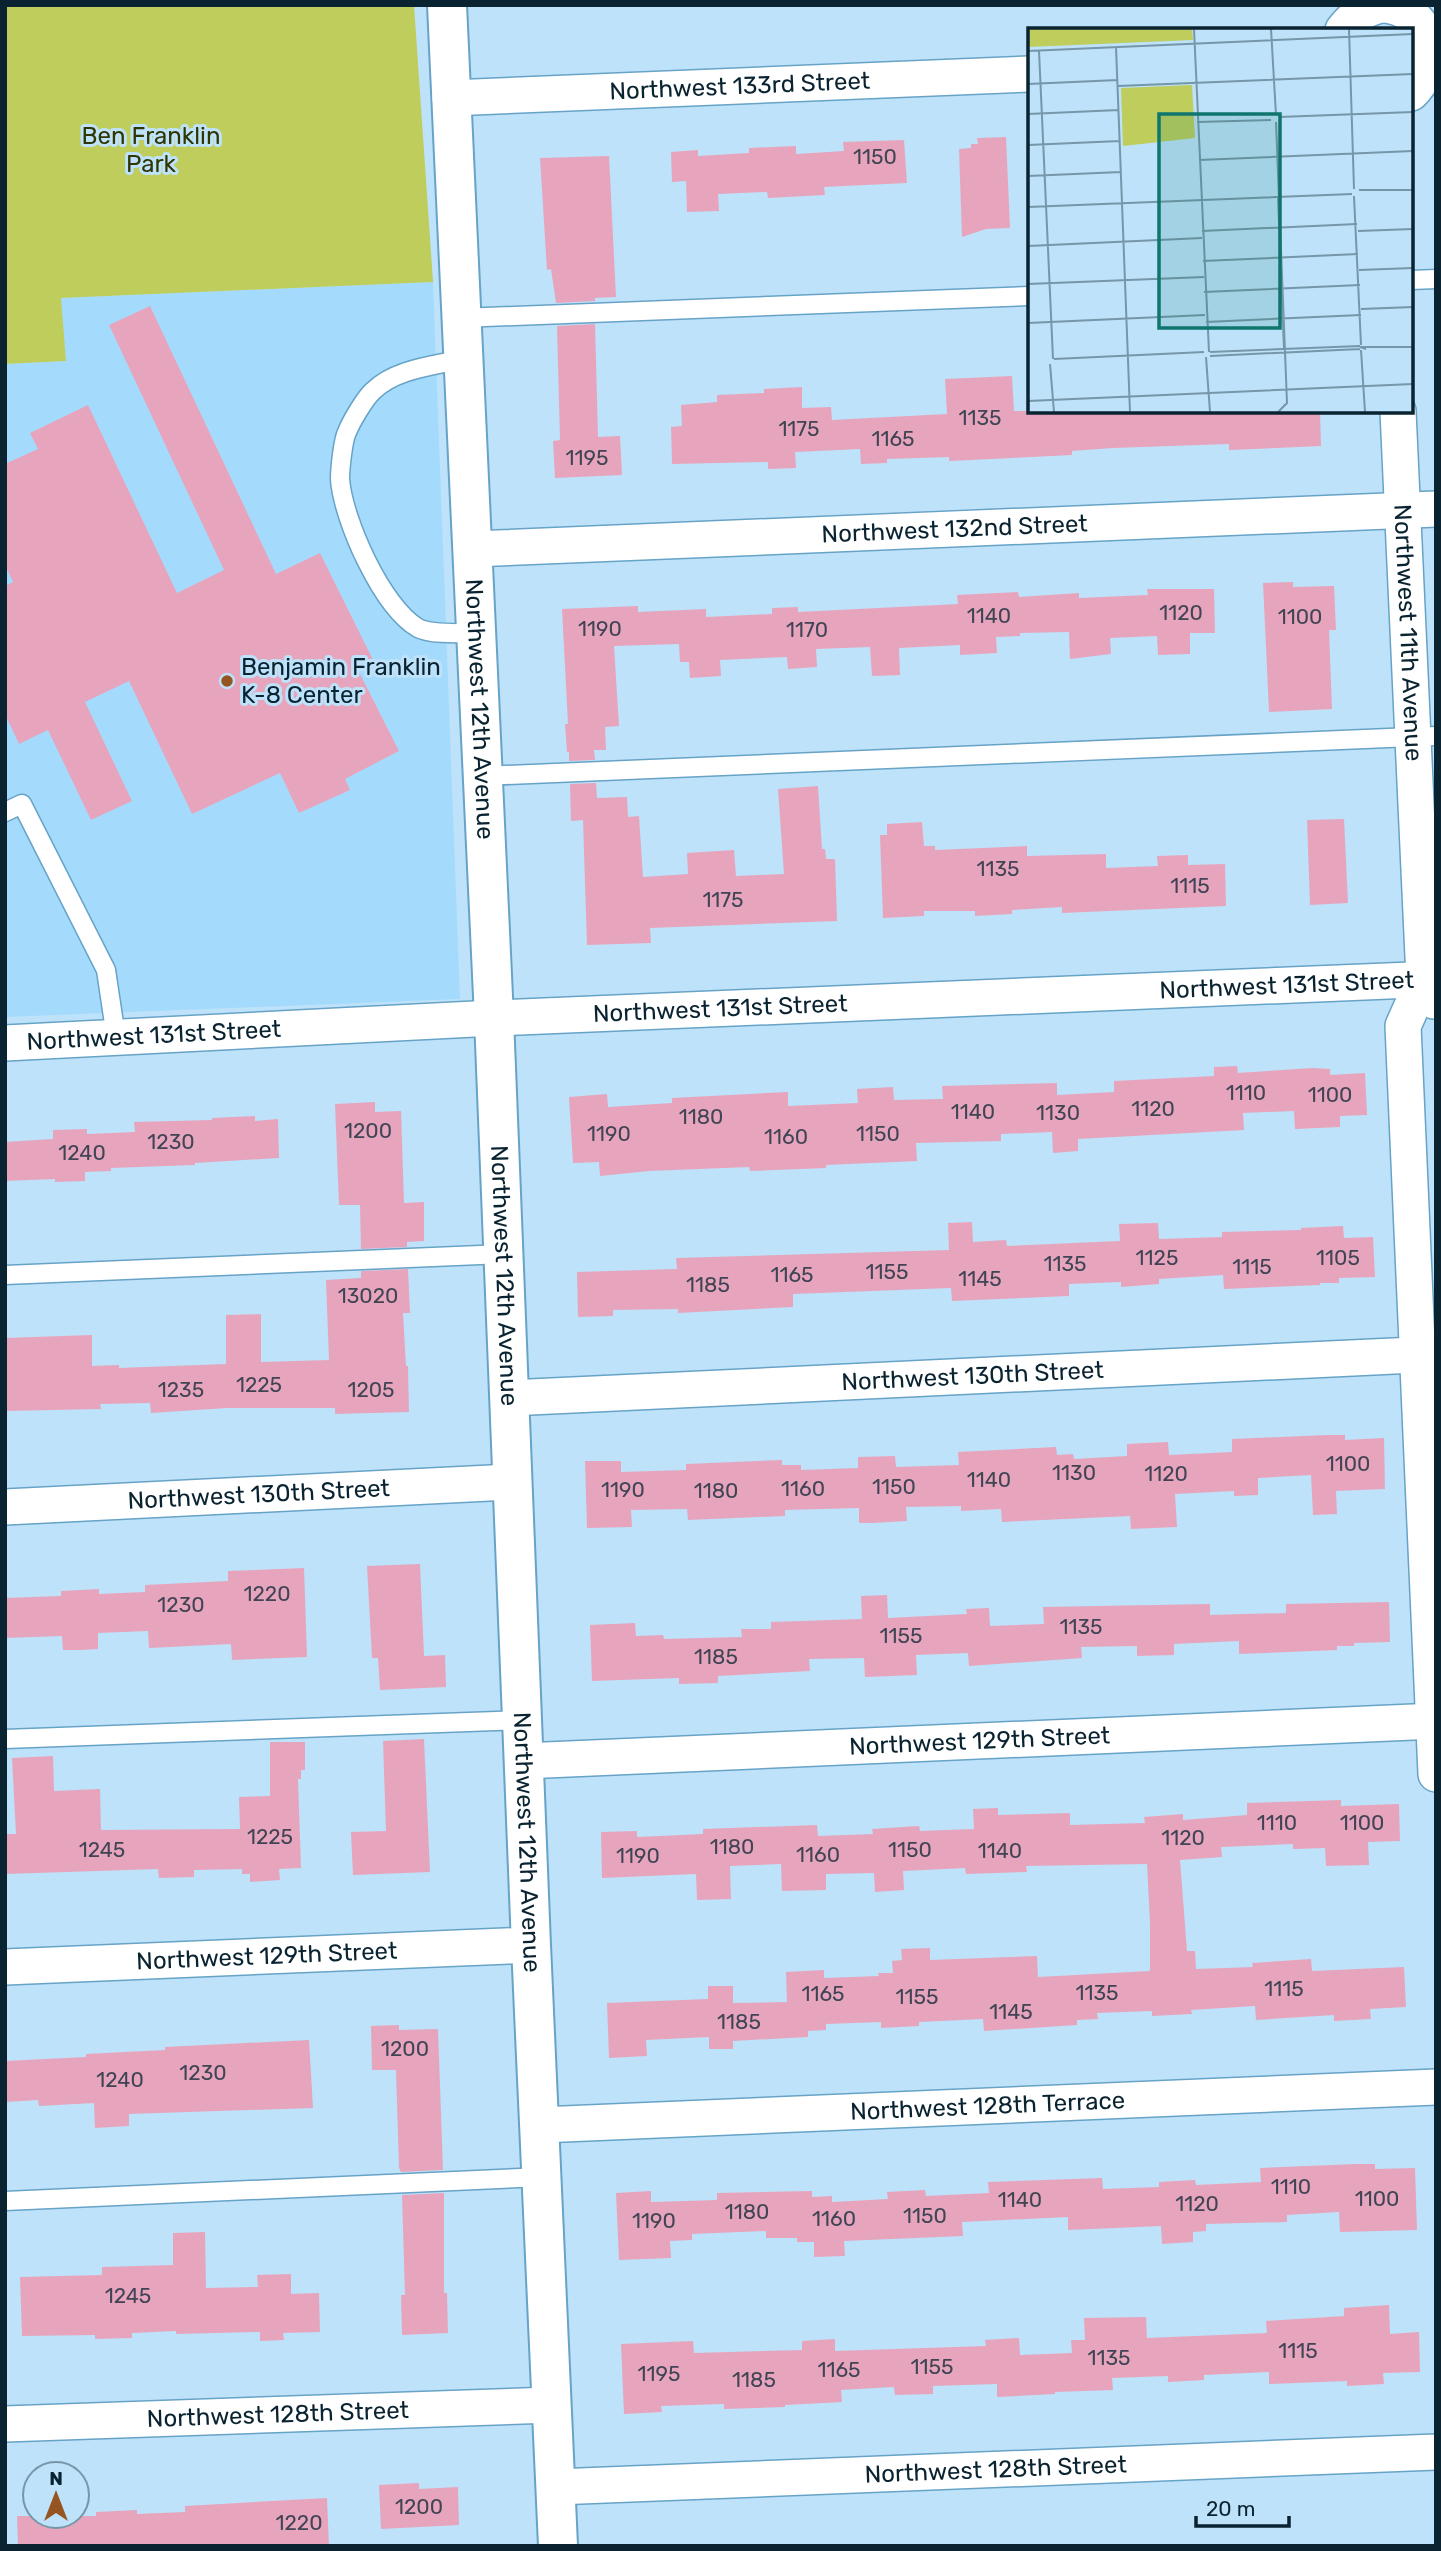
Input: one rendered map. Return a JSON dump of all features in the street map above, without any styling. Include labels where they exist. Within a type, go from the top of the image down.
[{"type":"street","name":"Northwest 12th Avenue","points":[[447,5],[494,1018],[523,1761],[558,2546]]},
{"type":"street","points":[[1378,9],[1420,20],[1428,30],[1429,63]]},
{"type":"street","name":"Northwest 133rd Street","points":[[450,97],[1028,74]]},
{"type":"street","name":"Northwest 11th Avenue","points":[[1398,413],[1419,510],[1432,987],[1402,1026],[1427,1355],[1436,1774]]},
{"type":"street","name":"Northwest 132nd Street","points":[[472,549],[1419,510]]},
{"type":"street","name":"Northwest 131st Street","points":[[5,1043],[494,1018],[1432,987]]},
{"type":"street","name":"Northwest 130th Street","points":[[509,1398],[1427,1355]]},
{"type":"street","name":"Northwest 130th Street","points":[[5,1507],[512,1482]]},
{"type":"street","name":"Northwest 129th Street","points":[[523,1761],[1435,1721]]},
{"type":"street","name":"Northwest 129th Street","points":[[5,1967],[531,1945]]},
{"type":"street","name":"Northwest 128th Terrace","points":[[541,2125],[1436,2087]]},
{"type":"street","name":"Northwest 128th Street","points":[[5,2424],[552,2405]]},
{"type":"street","name":"Northwest 128th Street","points":[[555,2487],[1436,2452]]},
{"type":"lane","points":[[1413,280],[1436,279]]},
{"type":"lane","points":[[461,318],[1028,296]]},
{"type":"lane","points":[[463,359],[401,373],[372,391],[346,433],[340,479],[355,540],[374,576],[400,611],[419,629],[451,634],[477,633]]},
{"type":"lane","points":[[483,776],[1424,736]]},
{"type":"lane","points":[[5,812],[22,804],[106,970],[116,1037]]},
{"type":"lane","points":[[5,1275],[504,1254]]},
{"type":"lane","points":[[5,1739],[522,1720]]},
{"type":"lane","points":[[5,2201],[543,2177]]},
{"type":"shaded area","name":"Benjamin Franklin K-8 Center","points":[[433,282],[460,999],[5,1017],[5,364],[66,361],[60,298]]},
{"type":"green space","name":"Ben Franklin Park","points":[[5,5],[414,5],[433,282],[61,298],[66,361],[5,364]]},
{"type":"building","points":[[1006,137],[1010,228],[986,229],[962,237],[959,149],[978,144],[977,138]]},
{"type":"building","points":[[904,140],[907,183],[824,187],[825,195],[768,198],[767,192],[718,194],[719,211],[687,212],[686,181],[672,182],[671,152],[698,150],[698,156],[749,153],[749,148],[796,146],[796,154],[844,151],[843,142]]},
{"type":"building","points":[[609,156],[616,297],[556,303],[551,269],[547,270],[540,158]]},
{"type":"building","points":[[150,306],[276,574],[320,553],[374,662],[358,670],[399,751],[345,779],[350,790],[299,813],[280,773],[192,814],[129,681],[85,702],[132,801],[91,820],[48,730],[19,744],[5,714],[5,586],[13,582],[5,565],[5,464],[38,449],[30,433],[88,405],[177,593],[224,570],[109,325]]},
{"type":"building","points":[[595,324],[598,437],[620,436],[622,475],[555,478],[553,441],[560,440],[557,326]]},
{"type":"building","points":[[1012,376],[1014,411],[1028,413],[1320,413],[1321,446],[1229,450],[1229,444],[1113,448],[1072,451],[1072,455],[949,461],[949,457],[887,459],[887,463],[861,464],[860,449],[795,452],[796,468],[768,469],[768,462],[672,464],[671,427],[682,426],[681,405],[717,402],[717,395],[764,393],[764,389],[802,387],[802,408],[831,407],[832,420],[947,414],[945,379]]},
{"type":"building","points":[[1293,582],[1293,587],[1334,586],[1336,630],[1329,630],[1332,709],[1269,712],[1263,583]]},
{"type":"building","points":[[1147,589],[1214,589],[1215,633],[1190,633],[1190,654],[1158,655],[1157,636],[1110,638],[1111,654],[1070,659],[1069,632],[1020,633],[1020,636],[996,637],[997,653],[960,655],[960,645],[899,648],[900,675],[872,676],[870,647],[816,649],[817,667],[788,669],[787,657],[720,660],[721,676],[690,678],[689,662],[680,662],[679,644],[614,646],[619,726],[605,727],[606,750],[594,750],[595,760],[569,761],[565,724],[568,724],[562,609],[638,606],[638,612],[706,609],[706,617],[772,614],[772,608],[798,607],[798,612],[958,604],[957,595],[1018,592],[1019,597],[1079,593],[1079,598],[1148,595]]},
{"type":"building","points":[[596,783],[597,798],[627,797],[628,817],[639,816],[643,877],[688,874],[687,853],[734,850],[736,876],[784,874],[778,789],[818,786],[822,849],[825,849],[826,859],[835,859],[837,921],[650,928],[651,943],[587,945],[583,820],[571,821],[570,784]]},
{"type":"building","points":[[1344,819],[1348,903],[1310,905],[1307,820]]},
{"type":"building","points":[[922,822],[924,846],[935,846],[935,850],[1027,846],[1027,856],[1106,854],[1106,868],[1158,866],[1157,856],[1188,855],[1188,865],[1225,864],[1226,906],[1062,913],[1062,907],[1012,910],[1012,914],[975,916],[975,911],[924,911],[924,916],[883,918],[880,835],[887,835],[887,824]]},
{"type":"building","points":[[1237,1066],[1238,1073],[1312,1068],[1330,1069],[1330,1075],[1365,1073],[1367,1115],[1340,1116],[1340,1127],[1295,1129],[1294,1111],[1243,1113],[1244,1130],[1078,1139],[1078,1151],[1053,1153],[1052,1132],[1001,1134],[1001,1141],[916,1143],[917,1161],[826,1165],[826,1168],[750,1171],[749,1167],[600,1176],[599,1162],[573,1163],[569,1097],[607,1094],[608,1107],[672,1103],[672,1098],[788,1092],[788,1106],[858,1103],[857,1089],[893,1087],[894,1100],[943,1099],[942,1086],[1057,1083],[1057,1095],[1114,1092],[1114,1081],[1214,1076],[1214,1067]]},
{"type":"building","points":[[375,1102],[375,1112],[401,1111],[404,1203],[424,1202],[424,1241],[407,1242],[407,1247],[361,1249],[360,1205],[339,1205],[335,1104]]},
{"type":"building","points":[[255,1116],[255,1121],[278,1119],[279,1158],[111,1168],[111,1171],[85,1172],[85,1181],[5,1181],[5,1142],[53,1139],[53,1130],[87,1129],[87,1134],[135,1132],[134,1122]]},
{"type":"building","points":[[972,1222],[973,1242],[1006,1240],[1007,1246],[1120,1241],[1119,1224],[1158,1223],[1159,1239],[1222,1237],[1222,1232],[1343,1226],[1344,1238],[1373,1237],[1375,1277],[1339,1278],[1339,1283],[1320,1285],[1224,1289],[1223,1275],[1159,1279],[1159,1284],[1121,1287],[1121,1282],[1069,1284],[1069,1296],[952,1301],[951,1288],[793,1294],[793,1307],[678,1313],[678,1309],[613,1310],[613,1316],[578,1317],[577,1272],[677,1269],[676,1258],[949,1250],[948,1223]]},
{"type":"building","points":[[408,1269],[410,1313],[403,1313],[409,1412],[335,1414],[335,1408],[227,1408],[151,1413],[150,1403],[100,1404],[101,1409],[5,1411],[5,1338],[92,1335],[92,1366],[119,1365],[119,1368],[226,1364],[226,1315],[261,1314],[261,1362],[329,1360],[326,1280],[361,1278],[361,1271]]},
{"type":"building","points":[[1345,1435],[1345,1440],[1384,1438],[1385,1489],[1336,1491],[1337,1514],[1313,1515],[1311,1475],[1258,1478],[1258,1495],[1234,1496],[1234,1491],[1175,1494],[1177,1527],[1131,1529],[1130,1516],[1002,1522],[1001,1509],[961,1511],[961,1506],[906,1507],[907,1521],[872,1523],[859,1523],[859,1508],[785,1510],[785,1516],[688,1520],[687,1509],[631,1510],[632,1527],[587,1528],[585,1461],[621,1461],[621,1472],[686,1470],[686,1464],[782,1460],[782,1465],[801,1465],[801,1470],[858,1468],[858,1457],[895,1456],[896,1467],[959,1465],[958,1452],[1056,1447],[1057,1455],[1073,1454],[1074,1459],[1127,1456],[1127,1444],[1168,1442],[1169,1455],[1232,1452],[1232,1439]]},
{"type":"building","points":[[420,1564],[424,1656],[445,1655],[446,1687],[380,1690],[378,1658],[372,1658],[367,1566]]},
{"type":"building","points":[[304,1568],[307,1657],[232,1660],[231,1644],[149,1648],[148,1631],[98,1633],[98,1649],[81,1650],[63,1650],[62,1636],[5,1638],[5,1598],[61,1596],[61,1591],[99,1589],[99,1594],[145,1592],[145,1585],[228,1581],[228,1571]]},
{"type":"building","points":[[887,1595],[888,1618],[967,1614],[966,1609],[989,1608],[990,1626],[1044,1624],[1043,1607],[1210,1604],[1210,1615],[1286,1613],[1286,1604],[1389,1602],[1390,1642],[1354,1643],[1354,1646],[1337,1646],[1337,1650],[1239,1654],[1239,1641],[1174,1644],[1174,1655],[1137,1656],[1137,1646],[1081,1647],[1082,1658],[969,1666],[968,1653],[916,1655],[917,1675],[865,1677],[864,1658],[809,1659],[810,1671],[718,1676],[718,1683],[679,1684],[679,1678],[592,1681],[590,1625],[635,1623],[636,1636],[663,1635],[664,1639],[742,1637],[741,1629],[771,1629],[771,1622],[862,1619],[861,1596]]},
{"type":"building","points":[[424,1739],[430,1872],[353,1875],[351,1832],[386,1831],[383,1741]]},
{"type":"building","points":[[270,1742],[305,1742],[305,1770],[301,1770],[301,1779],[298,1779],[301,1868],[279,1869],[280,1880],[250,1882],[250,1874],[242,1874],[242,1869],[194,1870],[194,1877],[159,1878],[158,1869],[5,1874],[5,1834],[16,1834],[12,1758],[53,1756],[54,1791],[100,1789],[101,1830],[240,1829],[239,1797],[270,1796]]},
{"type":"building","points":[[1341,1800],[1341,1806],[1399,1804],[1400,1841],[1368,1842],[1369,1865],[1326,1866],[1325,1848],[1293,1849],[1293,1844],[1221,1847],[1222,1857],[1180,1860],[1187,1951],[1195,1951],[1196,1969],[1253,1967],[1252,1963],[1311,1959],[1312,1971],[1404,1967],[1406,2007],[1370,2009],[1371,2019],[1334,2021],[1334,2015],[1256,2020],[1255,2006],[1191,2010],[1192,2014],[1152,2016],[1152,2011],[1097,2013],[1098,2019],[1077,2020],[1077,2025],[984,2031],[983,2019],[919,2022],[919,2026],[881,2028],[881,2022],[826,2024],[826,2030],[808,2031],[808,2037],[733,2041],[733,2049],[709,2049],[709,2037],[646,2040],[647,2056],[609,2058],[607,2003],[708,1999],[708,1986],[733,1986],[733,2003],[787,2002],[786,1972],[824,1970],[824,1978],[879,1976],[878,1973],[893,1973],[892,1961],[902,1960],[901,1949],[930,1948],[930,1960],[1037,1956],[1038,1977],[1150,1971],[1150,1923],[1147,1864],[1026,1866],[1027,1872],[966,1874],[965,1868],[903,1871],[904,1890],[875,1892],[874,1873],[826,1874],[826,1890],[782,1891],[781,1864],[730,1866],[731,1899],[697,1900],[696,1874],[602,1878],[601,1832],[637,1831],[637,1837],[703,1834],[703,1829],[817,1825],[818,1836],[873,1834],[872,1829],[919,1826],[920,1831],[974,1829],[973,1809],[998,1808],[998,1815],[1070,1813],[1070,1825],[1145,1823],[1144,1817],[1183,1814],[1183,1820],[1247,1815],[1247,1803]]},
{"type":"building","points":[[399,2025],[399,2030],[438,2029],[443,2170],[401,2172],[399,2168],[396,2070],[372,2070],[371,2026]]},
{"type":"building","points":[[309,2040],[313,2108],[129,2114],[129,2126],[95,2128],[94,2103],[39,2106],[38,2100],[5,2102],[5,2061],[86,2057],[86,2054],[165,2050],[165,2047]]},
{"type":"building","points":[[1375,2164],[1375,2169],[1415,2168],[1417,2230],[1340,2232],[1339,2212],[1287,2215],[1287,2222],[1206,2224],[1206,2231],[1193,2232],[1193,2242],[1162,2244],[1161,2226],[1068,2230],[1068,2217],[962,2222],[963,2236],[844,2241],[845,2256],[814,2257],[814,2242],[797,2242],[797,2238],[766,2238],[766,2231],[692,2234],[692,2240],[670,2241],[671,2258],[619,2260],[616,2193],[651,2191],[651,2202],[717,2200],[717,2193],[812,2191],[812,2197],[832,2196],[832,2202],[888,2199],[887,2192],[925,2190],[926,2196],[989,2193],[988,2182],[1102,2178],[1103,2189],[1159,2187],[1159,2182],[1195,2180],[1196,2185],[1261,2182],[1260,2168]]},
{"type":"building","points":[[444,2193],[444,2293],[447,2293],[448,2333],[402,2335],[401,2295],[405,2295],[402,2195]]},
{"type":"building","points":[[205,2232],[206,2288],[258,2287],[257,2275],[291,2274],[291,2294],[319,2293],[320,2332],[283,2333],[284,2340],[260,2341],[260,2332],[176,2334],[176,2331],[132,2333],[132,2338],[95,2339],[95,2335],[22,2336],[20,2277],[102,2275],[102,2267],[173,2265],[173,2233]]},
{"type":"building","points":[[1389,2305],[1390,2334],[1419,2332],[1420,2372],[1383,2373],[1384,2384],[1347,2386],[1347,2381],[1269,2384],[1269,2372],[1204,2375],[1204,2380],[1168,2382],[1168,2376],[1112,2378],[1113,2390],[997,2397],[997,2384],[933,2386],[933,2394],[895,2395],[894,2387],[841,2390],[842,2402],[724,2409],[724,2404],[661,2406],[662,2412],[624,2414],[621,2344],[693,2341],[694,2353],[802,2350],[802,2341],[835,2339],[835,2351],[986,2346],[985,2340],[1019,2338],[1020,2355],[1072,2353],[1071,2340],[1085,2340],[1084,2318],[1146,2317],[1147,2338],[1267,2333],[1266,2321],[1344,2316],[1344,2308]]},
{"type":"building","points":[[419,2483],[419,2489],[458,2487],[459,2525],[381,2529],[379,2485]]},
{"type":"building","points":[[327,2498],[329,2546],[18,2546],[17,2516],[21,2516],[21,2530],[91,2530],[91,2516],[96,2516],[96,2512],[185,2512],[185,2506]]},
{"type":"place","name":"Benjamin Franklin K-8 Center","points":[[227,681]]}]
